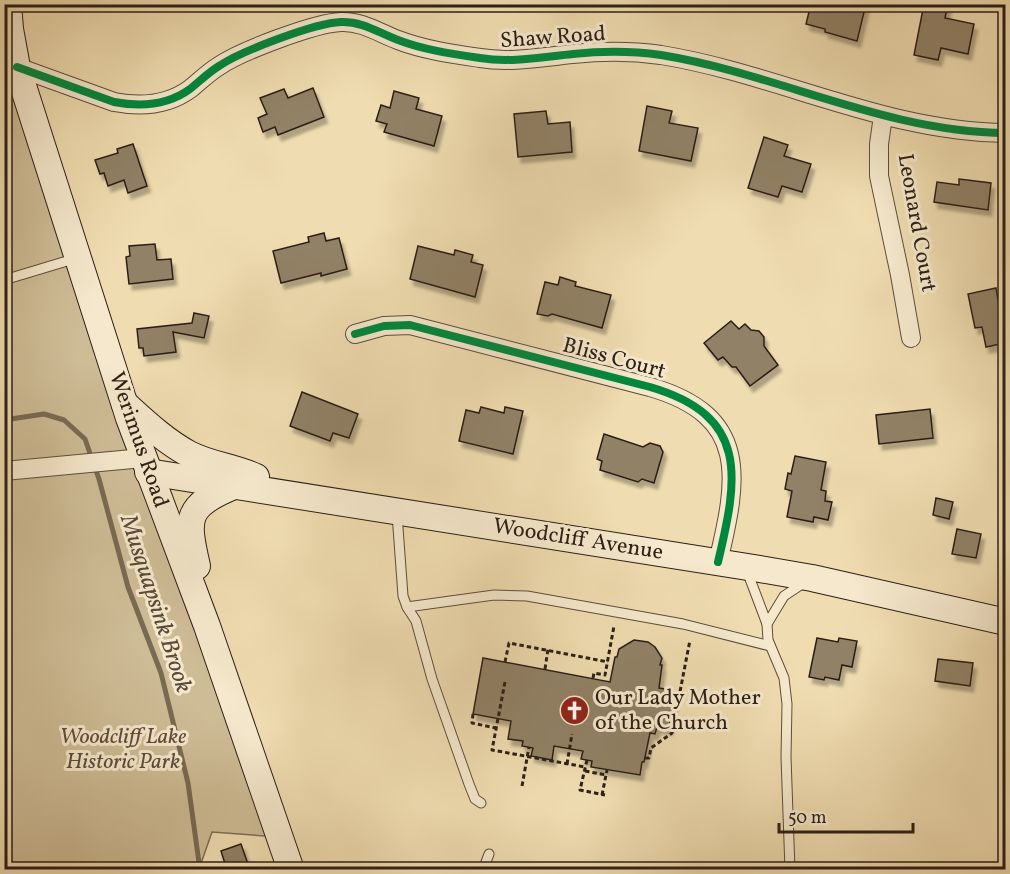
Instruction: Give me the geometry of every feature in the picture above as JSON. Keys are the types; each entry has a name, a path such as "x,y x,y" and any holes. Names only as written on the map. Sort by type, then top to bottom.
{"main road":[{"name":"Werimus Road","path":"8,4 17,67 124,403 207,626 291,870"},
{"path":"124,403 168,441 190,455 261,479 276,492"},
{"name":"Woodcliff Avenue","path":"146,465 234,486 812,578 1005,622"},
{"path":"207,626 203,591 190,534 191,518 200,503 234,486"}],"street":[{"name":"Shaw Road","path":"17,67 114,102 130,105 151,104 188,91 219,66 241,54 328,23 345,22 363,24 400,41 490,60 526,60 572,54 614,52 658,55 700,63 903,122 946,129 1005,133"},
{"name":"Leonard Court","path":"883,116 879,144 879,176 911,338"},
{"name":"Bliss Court","path":"356,334 384,326 410,325 673,393 696,405 711,418 722,435 732,467 731,505 718,562"},
{"path":"4,471 106,462 146,465"}],"lane":[{"path":"4,280 78,258"},
{"path":"397,511 401,587 407,607 417,621 432,680 472,793 481,802"},
{"path":"743,566 750,574 767,624 770,646 784,678 787,704 786,768 790,870"},
{"path":"767,624 784,597 795,587 812,578"},
{"path":"407,607 494,595 527,596 693,627 770,646"},
{"path":"483,870 489,854"}],"path":[{"path":"593,678 594,673 605,675 614,626"},
{"path":"645,758 649,758 651,748 672,733 693,627"},
{"path":"505,662 510,643 608,662"},
{"path":"545,669 548,649"},
{"path":"505,682 492,750 567,764 606,776"},
{"path":"473,714 472,723 496,728"},
{"path":"567,764 572,734"},
{"path":"522,786 529,747"},
{"path":"587,760 580,790 604,795 607,770"}],"green space":[{"name":"Woodcliff Lake Historic Park","path":"5,66 279,837 212,832 199,869 5,869"}],"building":[{"path":"811,4 866,4 857,41 806,24"},
{"path":"924,4 948,4 945,18 974,24 968,54 941,48 938,60 914,55"},
{"path":"313,88 324,117 278,135 275,127 263,132 258,118 267,114 260,98 284,89 288,98"},
{"path":"394,91 419,98 416,109 442,116 434,146 384,132 387,124 376,121 381,105 390,108"},
{"path":"647,106 672,111 669,123 698,128 691,161 639,151"},
{"path":"546,111 548,124 570,122 572,152 518,157 514,114"},
{"path":"764,137 788,145 784,156 811,164 802,192 782,186 778,197 748,188"},
{"path":"133,144 147,186 128,193 124,180 108,186 104,173 100,174 95,160 118,153 117,149"},
{"path":"959,179 991,183 988,210 934,202 937,182 959,185"},
{"path":"324,233 326,241 339,238 347,269 281,283 273,251 309,242 308,237"},
{"path":"155,244 157,260 171,259 173,279 129,284 126,257 130,256 129,246"},
{"path":"418,246 454,255 455,250 473,255 471,262 483,265 475,297 410,279"},
{"path":"560,277 576,282 575,286 611,295 602,328 552,314 548,316 537,314 545,282 558,285"},
{"path":"996,288 1005,343 986,347 982,327 975,328 968,294"},
{"path":"194,313 209,316 204,338 173,332 176,352 144,356 143,348 139,348 137,329 192,323"},
{"path":"731,321 739,329 745,324 751,330 759,331 764,337 764,346 778,365 750,386 736,367 732,367 723,357 718,360 704,343"},
{"path":"302,392 358,414 349,438 333,433 330,441 290,426"},
{"path":"481,407 504,413 505,407 523,411 513,454 459,441 466,410 479,413"},
{"path":"930,409 933,438 879,444 876,415"},
{"path":"604,434 643,447 650,443 660,446 663,452 654,483 642,479 638,482 600,470 602,461 597,459"},
{"path":"795,456 826,462 821,490 826,491 825,501 832,502 828,520 814,517 813,522 787,517 792,491 785,489"},
{"path":"936,498 953,502 949,519 933,515"},
{"path":"957,529 981,534 976,558 952,554"},
{"path":"817,638 838,642 839,638 857,641 852,667 842,665 839,680 809,677"},
{"path":"634,640 648,642 655,647 662,658 659,688 666,689 665,693 675,695 669,729 657,727 655,734 650,733 640,775 591,767 592,761 581,759 583,751 554,746 552,760 531,756 533,748 522,746 523,741 508,739 511,721 473,714 483,658 610,682 619,649"},
{"path":"938,659 973,663 970,686 935,681"},
{"path":"241,844 250,870 227,870 221,851"}],"waterway":[{"name":"Musquapsink Brook","path":"4,420 44,414 64,420 85,439 99,479 128,587 161,673 188,783 200,870"}],"cycle path":[{"path":"17,67 114,102 154,103 181,94 219,66 260,46 314,27 349,22 418,46 492,59 526,59 606,52 661,55 747,75 832,101 918,123 961,130 1006,133"},
{"path":"355,334 384,326 410,325 650,387 682,399 706,415 721,433 729,454 732,477 730,503 718,562"}],"place":[{"name":"Our Lady Mother of the Church","path":"574,711"}]}
